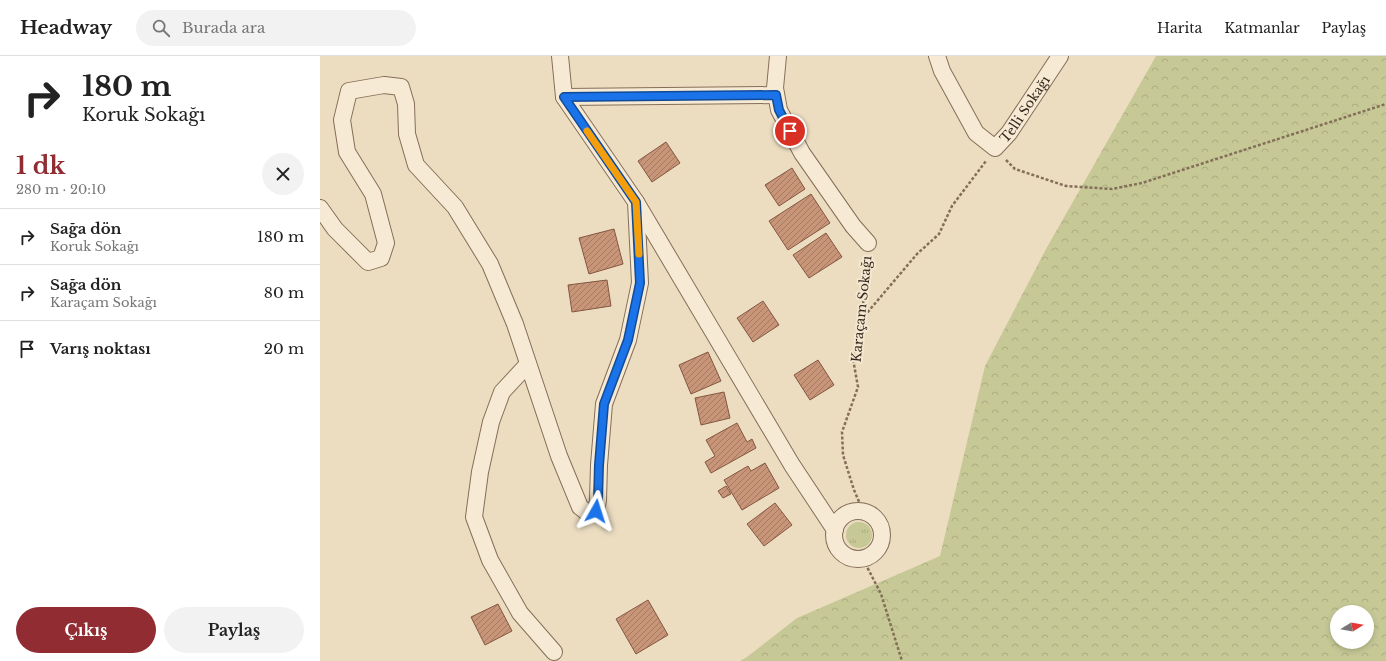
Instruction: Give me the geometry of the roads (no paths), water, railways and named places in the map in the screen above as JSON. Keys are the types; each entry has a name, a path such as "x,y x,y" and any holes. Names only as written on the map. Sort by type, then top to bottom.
{"street":[{"path":"560,56 564,97 636,202 792,465 835,530 835,540 838,548 845,555 863,559 872,555 882,540 882,530 878,521 872,515 863,511 854,511 845,515 838,521 835,530"},
{"name":"Karaçam Sokağı","path":"778,56 775,88 779,110 802,153 853,226 868,243"},
{"name":"Telli Sokağı","path":"938,56 942,71 976,133 995,148 1009,133 1060,56"},
{"path":"320,208 335,229 368,262 381,258 386,243 373,194 347,152 342,120 349,92 384,85 401,87 406,104 407,134 416,165 455,207 490,264 515,324 559,456 580,507 589,514 596,511 598,500 604,404 628,340 640,283 636,202"},
{"path":"564,97 776,95"},
{"path":"528,364 502,392 491,422 480,472 474,517 490,560 520,613 554,652"}]}
